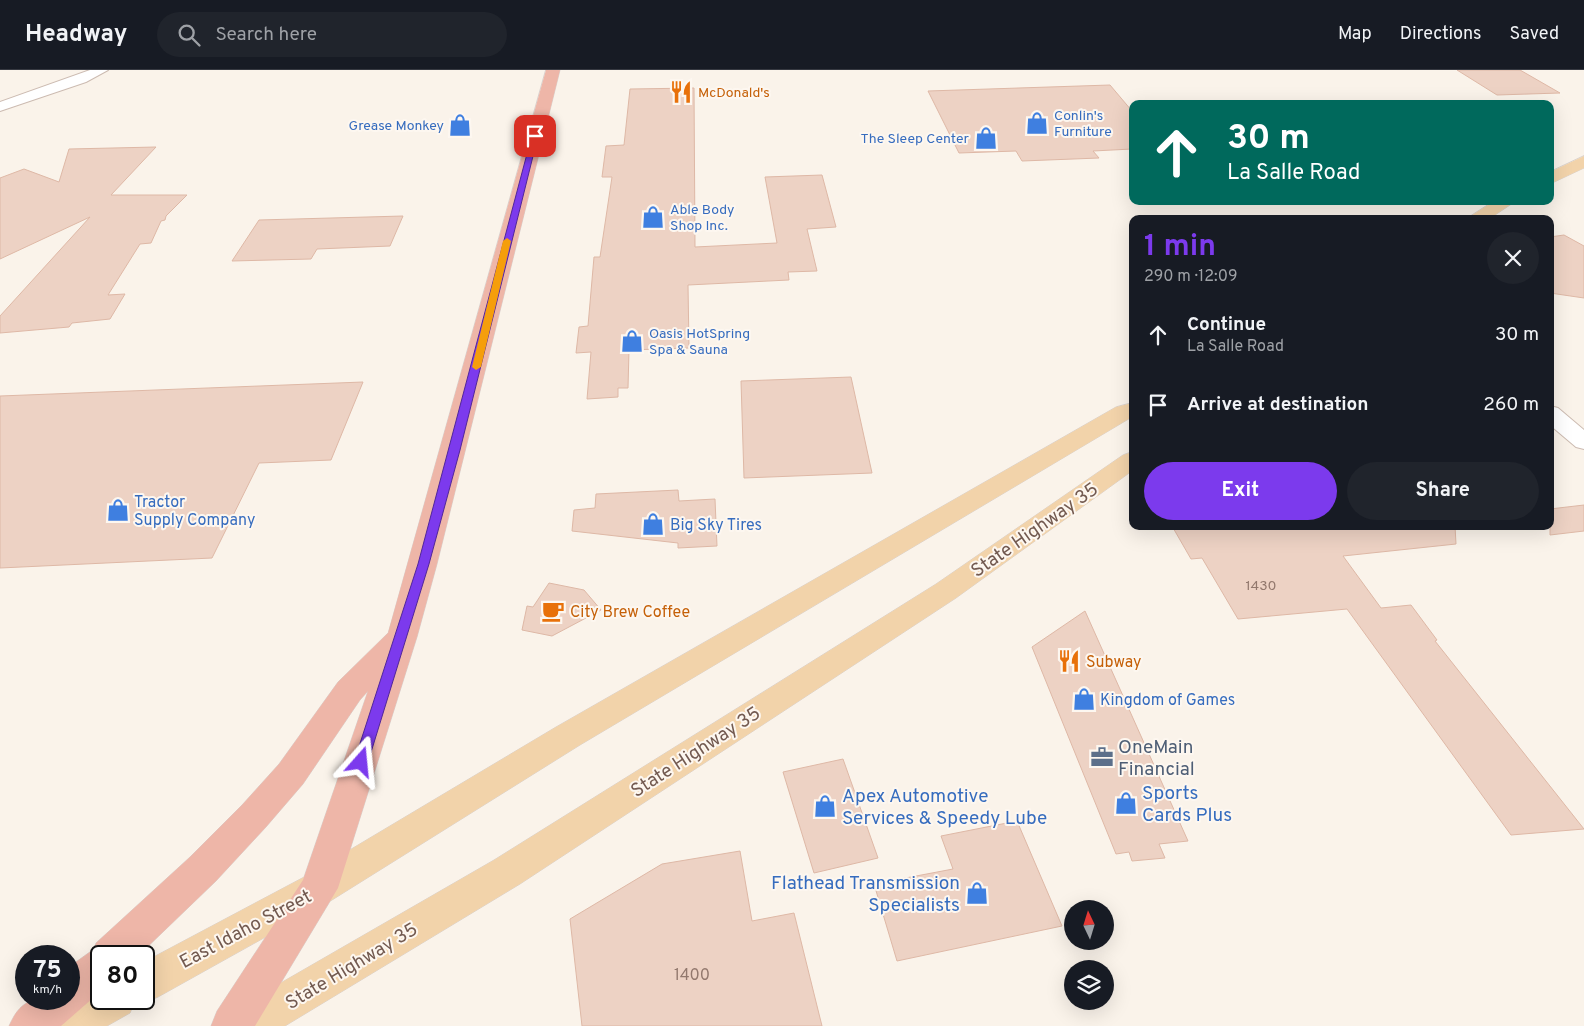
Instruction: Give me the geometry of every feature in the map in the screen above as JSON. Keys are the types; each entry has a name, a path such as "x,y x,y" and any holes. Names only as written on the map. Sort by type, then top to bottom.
{"highway":[{"path":"232,1026 319,888 402,637 455,450 492,298 553,70"},
{"path":"122,945 203,869 254,816 291,774 349,691 402,637"},
{"path":"80,983 90,974"},
{"path":"30,1026 49,1010"}],"main road":[{"path":"1554,177 1584,161"},
{"path":"1482,215 1500,205"},
{"path":"319,888 576,731 1129,411"},
{"name":"State Highway 35","path":"247,1026 515,867 946,591 1129,462"},
{"name":"East Idaho Street","path":"155,977 319,888"},
{"path":"67,1026 96,1010"}],"street":[{"path":"0,107 82,79 101,70"},
{"path":"1554,416 1584,442"}],"building":[{"path":"1457,70 1520,70 1560,93 1497,95"},
{"path":"1110,85 1129,107 1129,149 1093,151 1099,158 1022,161 1016,151 959,153 928,91"},
{"path":"694,88 695,247 777,243 765,177 822,175 836,227 807,229 817,271 788,272 789,280 688,285 689,348 629,350 628,388 618,388 618,397 587,399 591,352 576,353 579,327 588,326 594,257 600,257 612,177 602,177 606,146 624,145 630,89"},
{"path":"156,147 111,195 187,195 166,216 165,220 161,221 151,243 140,244 108,295 125,294 110,319 72,323 69,327 0,333 0,316 90,217 0,259 0,178 24,169 59,182 69,149"},
{"path":"403,216 390,246 317,249 311,259 232,261 259,220"},
{"path":"1564,235 1584,246 1584,298 1554,294 1554,236"},
{"path":"851,377 872,473 744,478 741,381"},
{"name":"Tractor Supply Company","path":"363,382 331,460 259,463 212,558 0,568 0,396"},
{"path":"678,490 679,501 715,499 717,546 678,548 678,543 572,531 574,510 595,508 596,494"},
{"path":"1584,505 1584,531 1550,535 1550,530 1554,530 1554,509"},
{"path":"1174,530 1455,530 1456,544 1343,556 1381,608 1411,605 1437,640 1435,641 1584,829 1511,835 1347,609 1238,619 1202,558 1191,559"},
{"path":"549,583 584,590 601,610 552,636 522,630 527,606 533,607"},
{"path":"1085,611 1188,841 1159,844 1165,858 1132,861 1129,852 1116,854 1032,647"},
{"path":"843,759 878,858 814,873 783,772"},
{"path":"1017,821 1062,926 897,961 874,884 953,869 941,836"},
{"path":"740,851 752,921 794,913 822,1026 582,1026 570,919 662,864"}],"slow traffic":[{"path":"476,367 507,241"}],"place":[{"name":"McDonald's","path":"681,92"},
{"name":"Conlin's Furniture","path":"1037,123"},
{"name":"Grease Monkey","path":"460,125"},
{"name":"The Sleep Center","path":"986,138"},
{"name":"Able Body Shop Inc.","path":"653,217"},
{"name":"Oasis HotSpring Spa & Sauna","path":"632,341"},
{"name":"Tractor Supply Company","path":"118,510"},
{"name":"Big Sky Tires","path":"653,524"},
{"name":"City Brew Coffee","path":"553,611"},
{"name":"Subway","path":"1069,661"},
{"name":"Kingdom of Games","path":"1084,699"},
{"name":"OneMain Financial","path":"1102,757"},
{"name":"Sports Cards Plus","path":"1126,803"},
{"name":"Apex Automotive Services & Speedy Lube","path":"825,806"},
{"name":"Flathead Transmission Specialists","path":"977,893"}],"route":[{"path":"361,762 424,564 535,136"}]}
